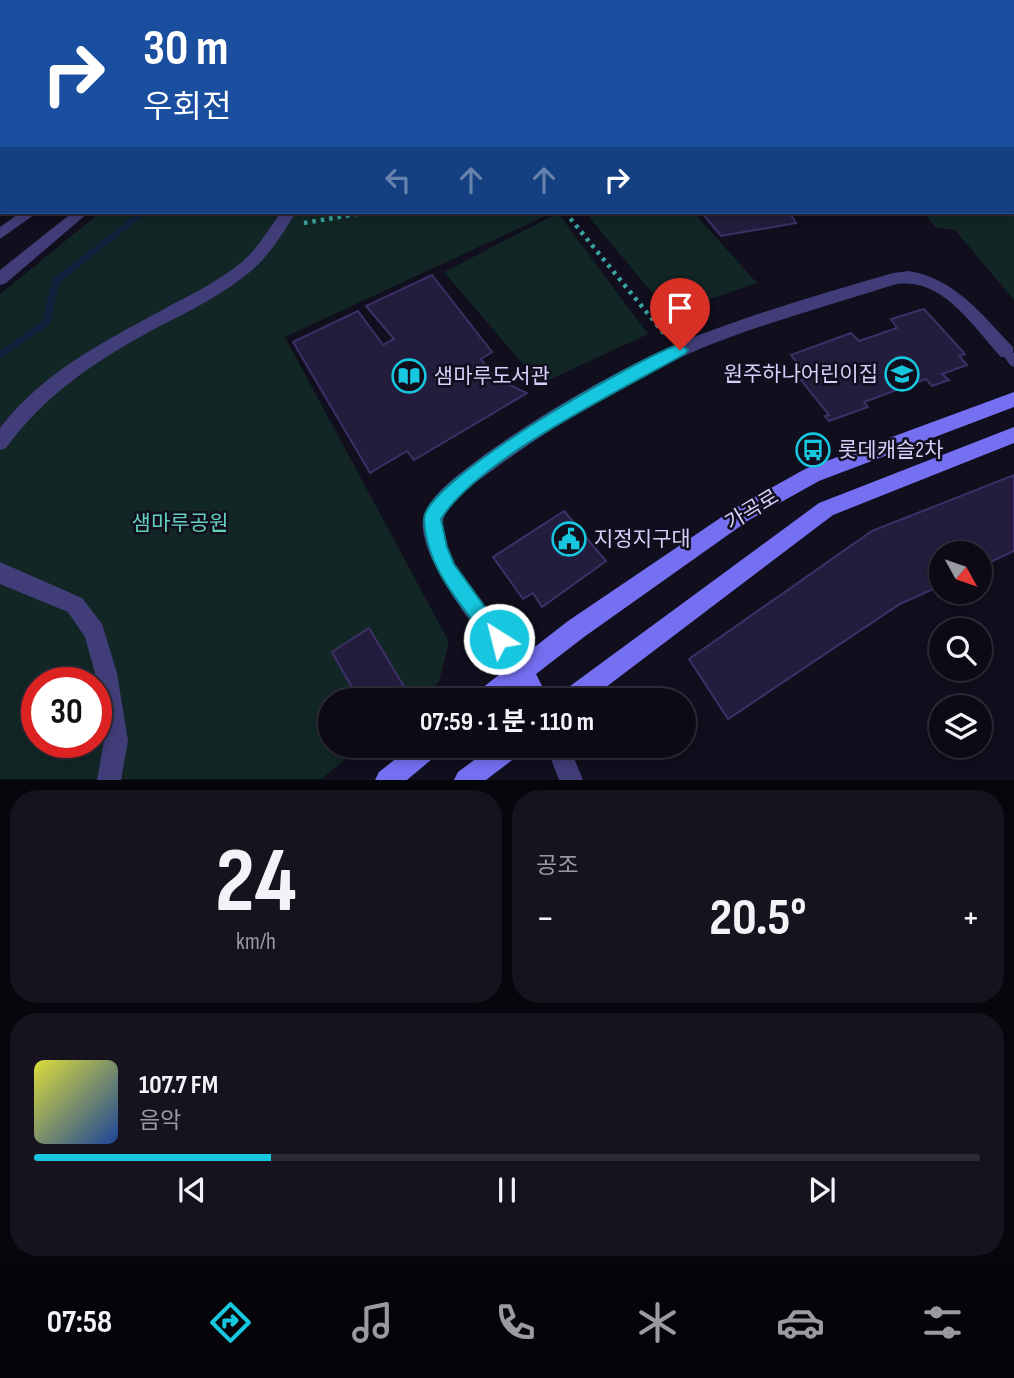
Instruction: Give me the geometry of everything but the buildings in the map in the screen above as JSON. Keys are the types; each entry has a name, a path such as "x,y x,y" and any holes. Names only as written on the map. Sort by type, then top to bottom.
{"street":[{"path":"0,234 28,214"},
{"path":"0,279 80,214"},
{"path":"0,442 19,413 60,377 103,349 210,292 247,266 284,219"},
{"path":"531,688 521,670 448,571 434,534 432,517 446,496 492,460 571,410 680,350 824,299 907,276 930,281 947,290 1010,357"},
{"name":"가곡로","path":"499,688 576,629 754,507 812,475 1014,399"},
{"name":"가곡로","path":"586,688 827,509 1014,435"},
{"path":"0,572 8,578 75,605 94,632 106,673 116,741 109,779"},
{"path":"387,779 414,758"},
{"path":"467,779 496,758"},
{"path":"563,758 571,779"}],"path":[{"path":"284,219 354,217 362,214"},
{"path":"567,214 667,337"}],"green space":[{"name":"샘마루공원","path":"99,214 550,214 285,337 449,642 439,682 432,688 318,688 318,758 347,758 321,779 0,779 0,294"},
{"path":"559,214 648,334 540,384 444,272"},
{"path":"587,214 695,214 757,283 669,313"},
{"path":"925,214 1014,214 1014,300 955,230 935,227"}],"waterway":[{"path":"0,355 46,323 56,281 141,214"}],"place":[{"name":"원주하나어린이집","path":"902,374"},
{"name":"샘마루도서관","path":"409,376"},
{"name":"롯데캐슬2차","path":"813,450"},
{"name":"지정지구대","path":"569,539"}],"route":[{"path":"499,639 448,571 434,534 432,517 446,496 492,460 571,410 680,350"}]}
